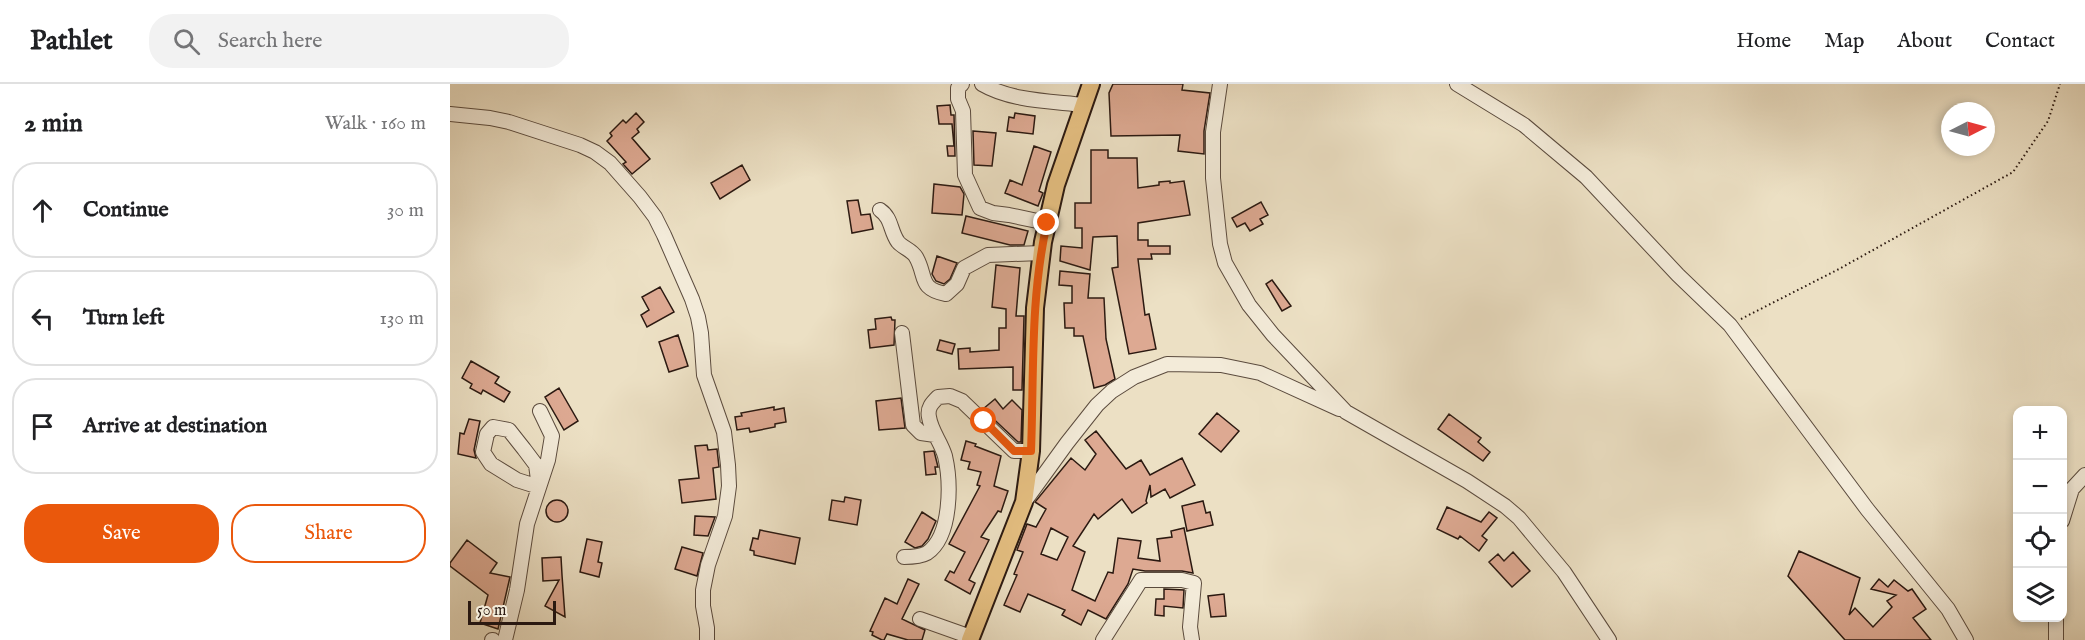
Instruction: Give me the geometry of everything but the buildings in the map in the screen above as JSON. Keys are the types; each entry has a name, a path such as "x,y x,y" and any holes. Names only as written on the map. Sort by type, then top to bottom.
{"main road":[{"path":"970,638 1024,502 1031,451 1035,308 1041,253 1056,185 1091,84"}],"street":[{"path":"962,84 958,88 958,99 963,111 965,175 980,208 993,213 1047,223"},
{"path":"982,84 1010,95 1084,105"},
{"path":"1220,84 1213,132 1213,178 1220,244 1225,263 1249,305 1273,335 1346,412"},
{"path":"1457,84 1524,125 1578,170 1678,275 1730,325 1867,509 1948,609 1966,640"},
{"path":"450,114 509,122 595,152 610,163 640,197 655,217 664,235 698,317 704,375 724,432 728,465 729,486 725,516 708,565 703,590 707,640"},
{"path":"880,210 887,215 897,240 916,257 929,288 936,292 946,294 957,284 964,268 988,255 1041,253"},
{"path":"902,333 913,425 921,434 935,435"},
{"path":"1024,502 1097,405 1112,391 1134,377 1167,364 1221,365 1260,373 1346,412 1467,481 1505,506 1519,518 1564,572 1609,640"},
{"path":"904,557 915,557 927,553 946,526 948,475 944,453 928,416 930,405 938,397 950,396 963,401 1014,451 1031,451"},
{"path":"505,640 517,590 527,524 548,460 552,436 540,411"},
{"path":"493,427 509,430 524,449 536,465 539,487 517,480 491,464 483,452 487,434 493,427"},
{"path":"2064,514 2072,489 2085,475"},
{"path":"1102,640 1141,580 1182,580 1194,583 1190,627 1192,640"},
{"path":"920,619 970,638"},
{"path":"2056,622 2056,640"}],"path":[{"path":"1730,325 1839,269 2013,172 2048,121 2060,84"}],"route":[{"path":"984,421 1014,451 1031,451 1035,308 1047,223"}]}
